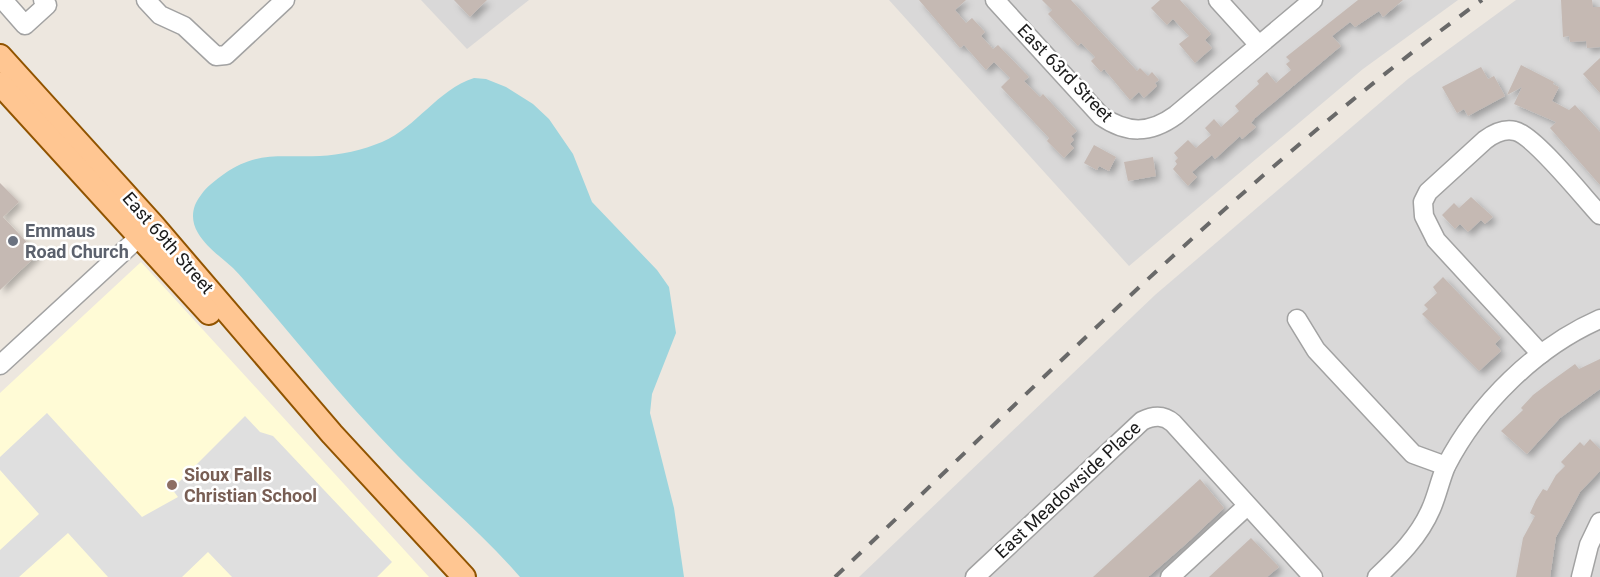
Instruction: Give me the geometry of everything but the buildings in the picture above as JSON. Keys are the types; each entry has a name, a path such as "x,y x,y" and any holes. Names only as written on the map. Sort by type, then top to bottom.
{"main road":[{"name":"East 69th Street","path":"0,56 273,382 332,434 464,577"},
{"name":"East 69th Street","path":"0,84 146,231"}],"street":[{"path":"7,1 25,25 47,5 43,0"},
{"path":"146,0 160,15 184,26 216,56 226,56 285,0"},
{"name":"East 63rd Street","path":"995,0 1101,116 1129,130 1143,130 1163,125 1258,44"},
{"path":"1218,0 1258,44 1313,0"},
{"path":"1541,354 1436,240 1424,216 1423,202 1435,184 1485,140 1493,134 1514,131 1532,141 1600,215"},
{"path":"0,365 146,231"},
{"path":"1297,319 1316,350 1413,454 1446,466"},
{"path":"1377,577 1408,548 1431,511 1446,466 1492,401 1541,354 1600,319"},
{"name":"East Meadowside Place","path":"975,577 1149,417 1167,418 1173,423 1313,577"},
{"path":"1170,577 1247,506"},
{"path":"1581,577 1588,545 1600,522"}],"shaded area":[{"path":"421,0 529,0 467,49"},
{"path":"889,0 1458,0 1363,69 1129,266"},
{"path":"1516,0 1600,0 1600,577 859,577 1155,295 1408,79"},
{"name":"Sioux Falls Christian School","path":"141,262 429,577 0,577 0,393"},
{"path":"47,413 142,517 178,497 172,489 245,416 260,432 273,436 392,562 377,577 232,577 208,552 182,577 108,577 68,533 19,577 0,577 0,550 39,514 0,470 0,457"}],"water":[{"path":"474,78 486,79 506,87 533,104 549,119 573,154 592,202 657,270 669,287 676,333 652,394 650,413 674,508 684,577 520,577 377,434 239,274 205,243 195,228 193,213 198,199 212,183 237,166 259,158 328,155 351,152 375,145 406,127 449,91"}],"railway":[{"path":"835,577 1070,352 1230,205 1396,65 1482,0"}],"place":[{"name":"Emmaus Road Church","path":"13,241"},
{"name":"Sioux Falls Christian School","path":"172,485"}]}
